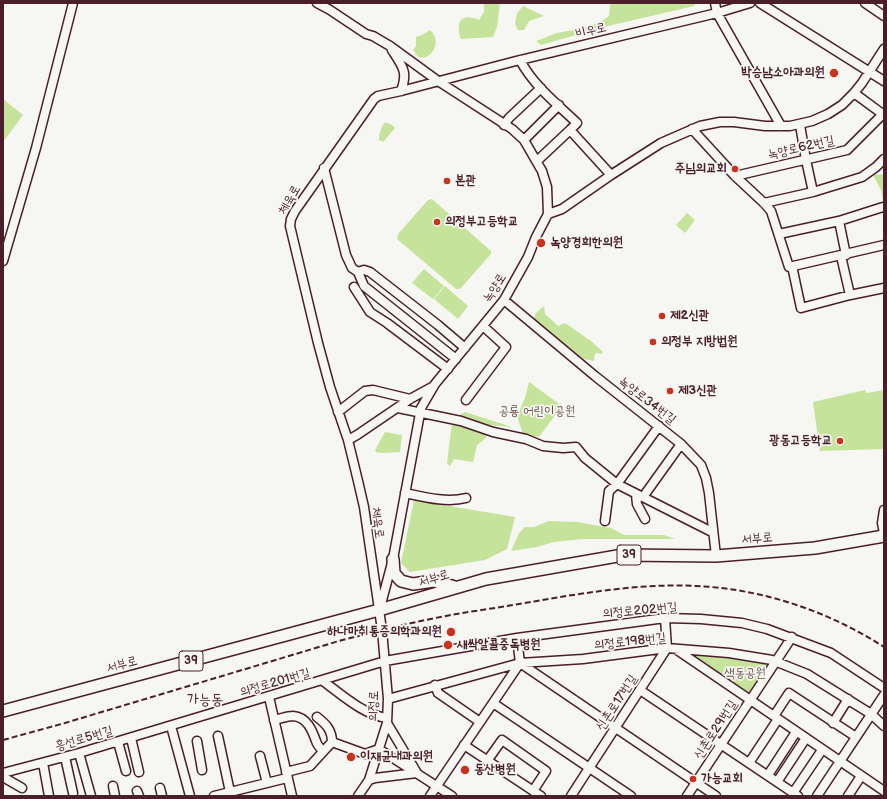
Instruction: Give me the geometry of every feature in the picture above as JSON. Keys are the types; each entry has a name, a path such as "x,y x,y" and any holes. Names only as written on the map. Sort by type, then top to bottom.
{"main road":[{"name":"서부로","path":"3,711 379,610 486,579 613,556 716,556 815,548 884,534"},
{"path":"393,559 394,573 397,578 406,583 423,583 434,581 456,588"}],"street":[{"path":"3,261 36,148 73,3"},
{"path":"317,3 366,34 373,36 390,46 524,140 542,171 547,187 548,214 562,209 611,175 661,144 692,129 710,123 720,122 734,122 765,126 800,124 828,114 842,105 854,93 884,49"},
{"path":"715,3 717,13 781,126"},
{"name":"비우로","path":"438,81 717,13 750,3"},
{"path":"760,3 884,81"},
{"path":"865,3 884,16"},
{"path":"390,46 403,67 405,79 401,91"},
{"path":"520,60 526,71 541,88 577,123 537,162"},
{"name":"체육로","path":"379,610 372,572 364,507 348,440 338,412 318,343 290,226 291,219 295,211 374,99 378,96 438,81"},
{"path":"504,125 509,118 541,88"},
{"name":"녹양로62번길","path":"734,176 847,150 883,115 854,93"},
{"path":"524,140 559,105"},
{"path":"800,124 813,192"},
{"path":"692,129 734,176 771,211 789,267 884,246"},
{"path":"570,130 611,175"},
{"path":"764,203 813,192 862,177 884,159"},
{"path":"324,168 346,255 352,268 358,272 364,286 456,359"},
{"path":"779,234 839,221 883,206"},
{"name":"녹양로","path":"379,610 393,559 420,412 433,387 504,300 528,257 548,214"},
{"path":"839,221 850,295"},
{"path":"792,266 801,308 884,288"},
{"path":"358,272 364,270 370,272 438,324 465,348"},
{"path":"354,288 370,312 448,369"},
{"name":"녹양로34번길","path":"504,300 595,376 681,444 701,465 709,493 712,532 716,556"},
{"path":"466,400 506,347 483,326"},
{"path":"348,440 357,436 410,399 433,387"},
{"path":"338,412 365,391 373,390 410,399"},
{"path":"398,408 461,421 504,435 526,439 543,446 563,448 576,447 586,458 617,484 712,532"},
{"path":"605,521 609,491 617,484 659,426"},
{"path":"645,519 637,504 640,496 681,444"},
{"path":"405,493 422,497 456,500 466,498"},
{"path":"884,510 882,519 884,534"},
{"name":"의정로","path":"358,796 369,780 387,720 388,699 379,610"},
{"path":"665,618 667,648"},
{"name":"의정로202번길","path":"385,661 517,638 665,618 701,619 742,623 792,637 831,653 884,688"},
{"name":"신촌로29번길","path":"687,796 792,637"},
{"path":"430,796 520,663 517,638"},
{"name":"의정로198번길","path":"388,699 520,663 583,659 667,648 729,653 776,661 807,674 871,714 884,726"},
{"name":"신촌로17번길","path":"570,796 667,648"},
{"path":"677,650 861,776 881,792"},
{"name":"의정로201번길","path":"171,726 385,661"},
{"path":"520,663 716,796"},
{"path":"322,681 368,713 387,720 417,773"},
{"path":"435,685 438,693 480,722"},
{"path":"640,690 796,794 822,750"},
{"path":"749,763 789,693 856,737"},
{"path":"817,796 884,695"},
{"path":"269,697 292,796"},
{"path":"834,723 848,699"},
{"path":"493,703 631,796"},
{"path":"274,720 294,716 302,719 309,725 316,741 324,751"},
{"path":"317,716 328,725 332,742"},
{"path":"171,726 190,796"},
{"name":"흥선로5번길","path":"3,773 80,753 171,726"},
{"path":"768,775 796,732"},
{"path":"218,736 230,792"},
{"path":"131,738 139,772"},
{"path":"777,782 806,738"},
{"path":"487,761 502,740 546,771 533,791"},
{"path":"197,741 202,770"},
{"path":"118,742 126,771"},
{"path":"332,742 365,754 379,749 452,796"},
{"path":"214,796 267,783 310,766 332,742"},
{"path":"464,745 541,796"},
{"path":"80,753 91,796"},
{"path":"260,756 267,783"},
{"path":"65,757 73,792"},
{"path":"43,763 49,796"},
{"path":"369,780 417,773"},
{"path":"848,796 861,776"},
{"path":"3,777 22,788"},
{"path":"113,786 115,796"}],"green space":[{"path":"486,3 500,3 497,27 493,37 461,39 459,24 461,20 468,17 479,20 484,12 484,5"},
{"path":"613,3 696,3 694,6 604,27 541,45 536,41 557,33 597,24 609,16 610,5"},
{"path":"523,6 544,16 529,21 524,30 518,30 515,24 517,13"},
{"path":"430,30 436,39 434,50 427,57 418,57 413,50 416,46 416,37"},
{"path":"3,99 23,115 3,142"},
{"path":"385,122 395,128 383,142 379,140 379,137 382,126"},
{"path":"884,174 884,205 881,190 873,175"},
{"path":"432,199 491,251 491,254 460,289 456,289 397,239 398,234 428,200"},
{"path":"687,213 695,220 685,233 676,225"},
{"path":"424,269 444,286 433,299 412,283"},
{"path":"445,286 468,306 458,319 434,299"},
{"path":"544,306 545,314 558,326 565,323 591,341 603,352 601,354 595,354 594,361 584,359 538,324 534,318 536,313"},
{"name":"공룡 어린이공원","path":"529,382 562,406 539,437 523,434 517,416 525,398"},
{"path":"865,390 866,393 884,390 884,449 820,451 813,402"},
{"path":"465,412 512,427 488,425 486,438 477,445 473,462 454,459 450,466 447,463 452,423 459,423 459,415"},
{"path":"385,432 402,435 400,452 376,452 375,450"},
{"path":"414,500 515,517 507,549 485,560 410,572 401,563"},
{"path":"549,521 577,522 611,528 624,535 664,535 675,539 583,539 554,542 537,547 511,551 519,533 525,527 534,527"},
{"name":"색동공원","path":"684,653 715,654 774,663 750,698"}],"railway":[{"path":"3,740 381,630 459,614 608,590 652,586 696,586 746,592 770,597 818,613 863,634 884,647"}],"place":[{"name":"박승남소아과의원","path":"834,73"},
{"name":"주님의교회","path":"735,169"},
{"name":"본관","path":"447,181"},
{"name":"의정부고등학교","path":"437,222"},
{"name":"녹양경희한의원","path":"541,243"},
{"name":"제2신관","path":"662,316"},
{"name":"의정부 지방법원","path":"653,342"},
{"name":"제3신관","path":"670,391"},
{"name":"광동고등학교","path":"840,441"},
{"name":"하나마취통증의학과의원","path":"451,632"},
{"name":"새싹알콜중독병원","path":"448,645"},
{"name":"이재균내과의원","path":"351,757"},
{"name":"동산병원","path":"465,770"},
{"name":"가능교회","path":"693,779"}],"district":[{"name":"가능동","path":"205,700"}]}
